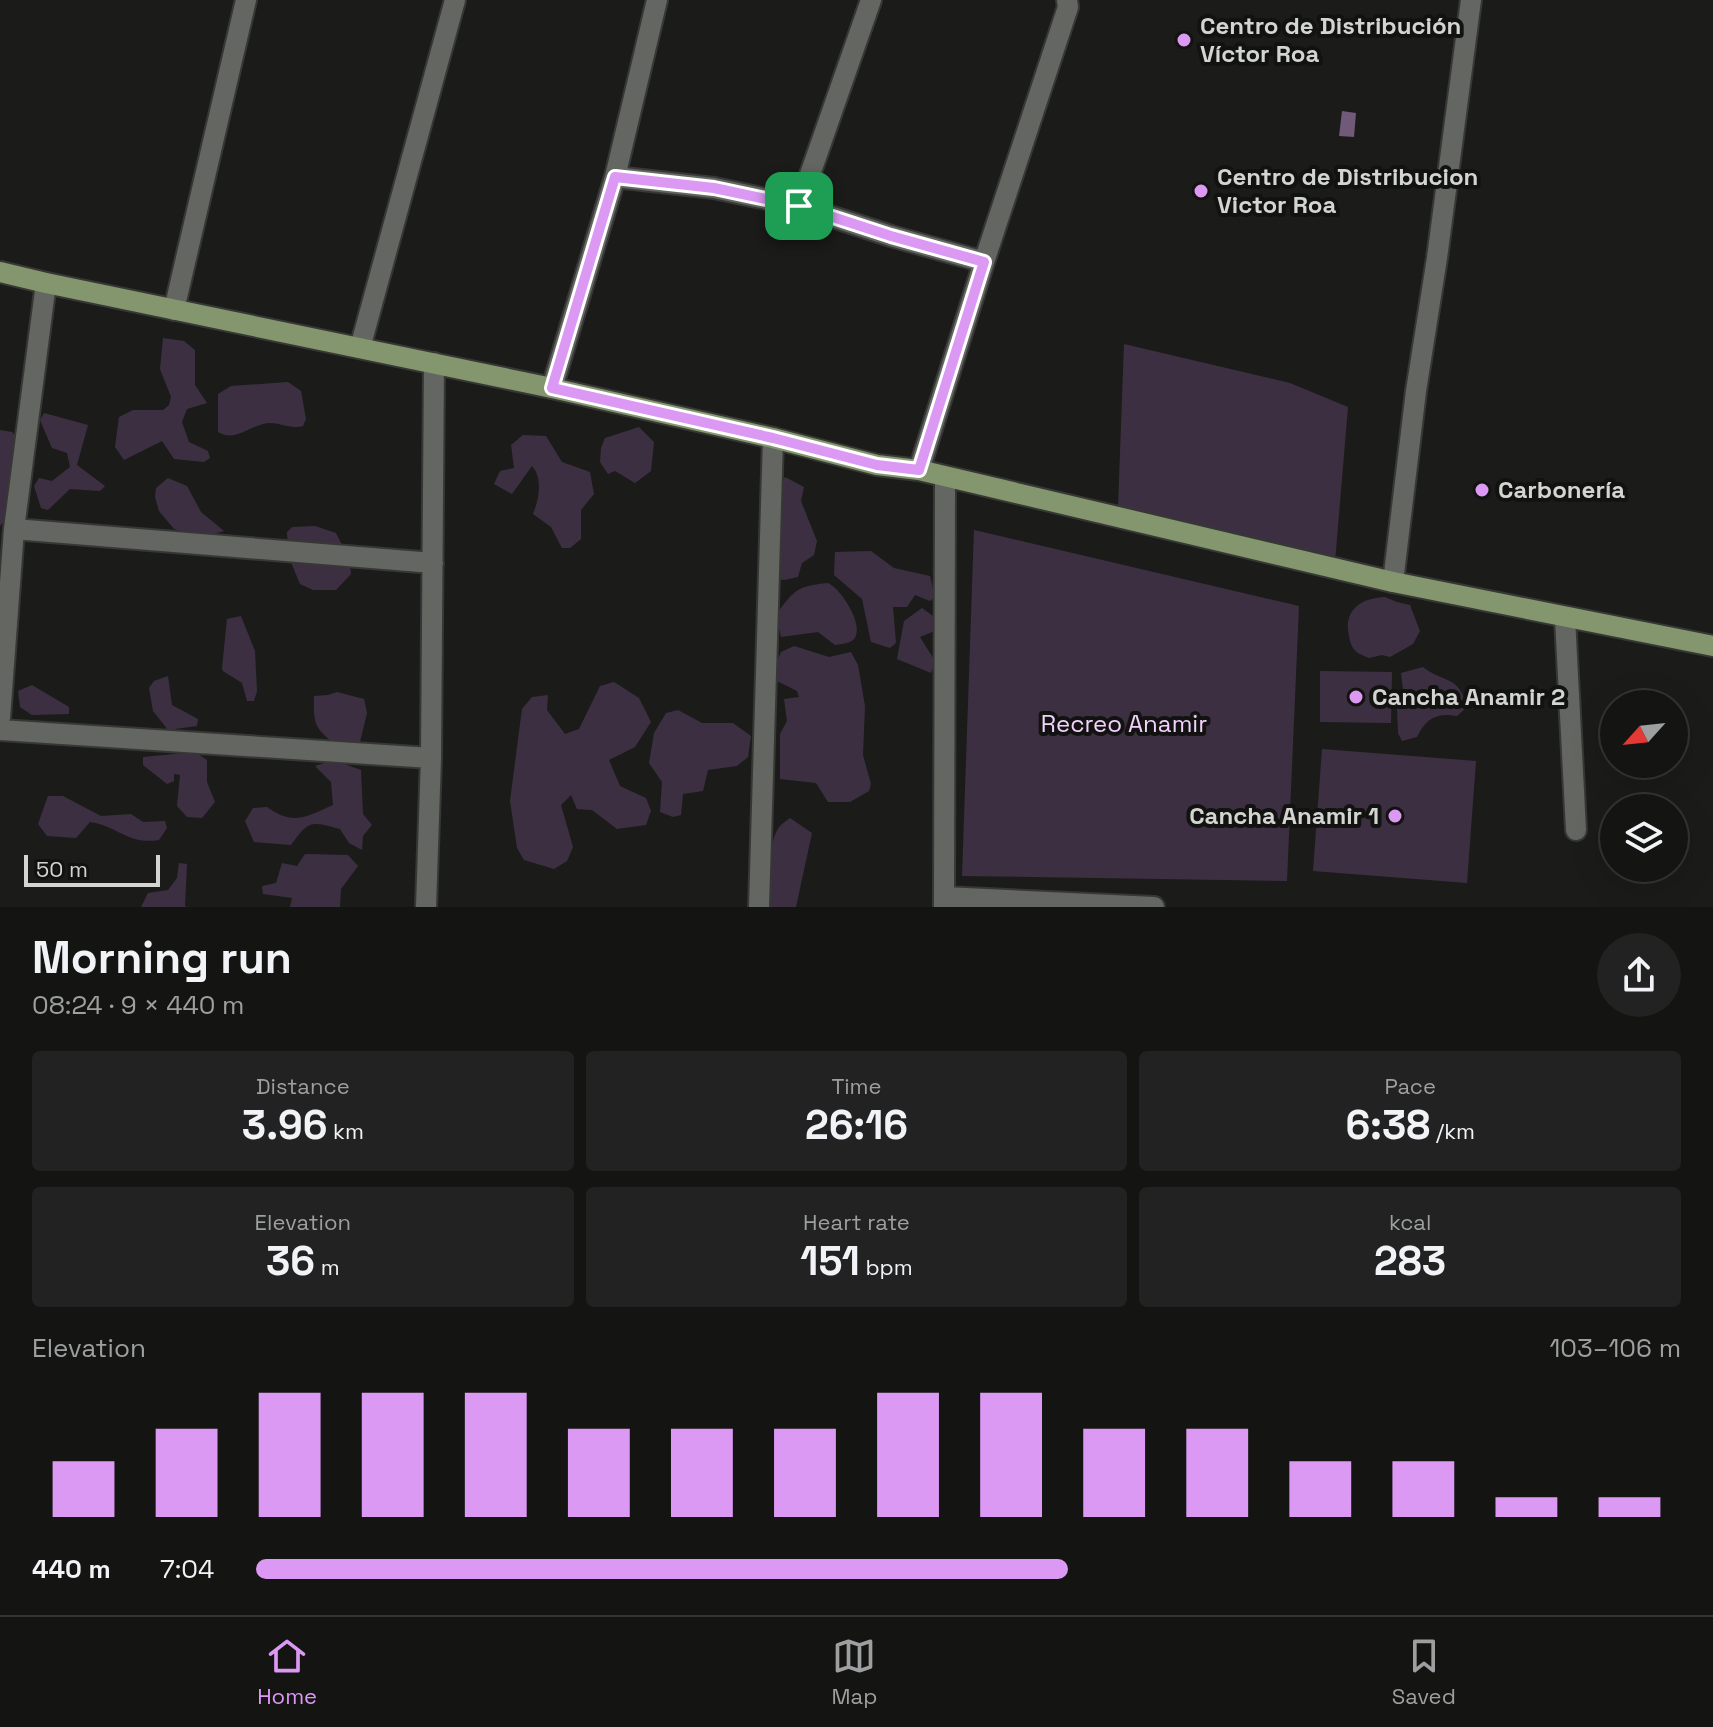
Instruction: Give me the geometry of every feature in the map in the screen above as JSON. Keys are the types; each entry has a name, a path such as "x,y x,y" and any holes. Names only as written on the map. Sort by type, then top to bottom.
{"main road":[{"path":"0,272 552,388 877,465 919,470 1393,582 1713,646"}],"street":[{"path":"174,310 246,0"},
{"path":"360,348 455,0"},
{"path":"552,388 615,177 657,0"},
{"path":"799,206 871,0"},
{"path":"919,470 1068,7 1067,0"},
{"path":"1393,582 1416,391 1471,0"},
{"path":"615,177 714,188 799,206 984,262"},
{"path":"0,718 14,529 46,283"},
{"path":"426,907 431,758 434,363"},
{"path":"759,907 773,438"},
{"path":"945,477 944,902 1154,907"},
{"path":"14,529 433,563"},
{"path":"1565,618 1576,830"},
{"path":"0,730 431,758"}],"green space":[{"path":"163,338 184,341 195,350 195,385 207,403 187,409 182,422 189,442 208,451 210,458 204,462 174,459 162,441 124,460 115,447 119,417 133,410 163,410 169,405 171,397 160,369"},
{"path":"1124,344 1290,383 1348,407 1335,562 1118,507"},
{"path":"288,382 301,391 306,419 303,426 268,423 230,436 218,432 218,394 231,386"},
{"path":"44,413 88,425 77,465 105,486 100,491 70,489 48,510 41,508 34,486 39,478 52,481 70,467 67,453 52,448 40,420"},
{"path":"639,427 654,442 651,471 635,483 615,471 608,474 600,462 605,438"},
{"path":"0,430 12,432 17,438 13,510 0,526"},
{"path":"523,435 546,436 562,462 590,472 594,494 581,510 581,539 570,548 562,548 551,527 533,514 539,489 538,477 532,466 512,494 494,484 500,471 514,468 511,445"},
{"path":"785,477 804,487 801,501 817,541 814,555 802,563 798,577 784,580 769,578 769,502"},
{"path":"168,478 187,486 201,512 224,531 203,537 174,529 159,511 155,497 156,488"},
{"path":"315,526 336,533 349,559 351,574 336,590 313,590 300,584 288,555 287,532 292,527"},
{"name":"Recreo Anamir","path":"974,530 1299,606 1287,881 962,876"},
{"path":"871,551 894,568 930,576 935,597 930,601 915,595 907,607 893,607 896,643 890,648 871,642 862,599 834,575 835,552"},
{"path":"828,583 850,608 856,625 854,639 835,645 818,632 781,637 776,615 787,600 803,588"},
{"path":"1385,597 1410,605 1420,631 1413,644 1390,657 1369,658 1354,650 1349,638 1349,619 1351,612 1361,603"},
{"path":"922,608 933,616 937,630 920,637 935,661 931,673 897,659 904,621"},
{"path":"241,616 255,651 257,691 254,701 247,701 242,683 222,668 227,619"},
{"path":"794,646 829,657 851,652 858,665 865,706 863,755 871,784 869,791 850,802 828,802 816,783 780,779 780,734 787,721 784,699 799,697 797,691 777,681 775,666 781,652"},
{"path":"1423,667 1455,684 1467,707 1457,716 1432,718 1417,737 1402,741 1398,733 1397,708 1403,689 1401,673"},
{"name":"Cancha Anamir 2","path":"1320,671 1392,672 1391,723 1320,722"},
{"path":"168,676 172,705 198,719 197,726 168,730 153,711 149,688 154,681"},
{"path":"614,682 639,698 651,722 635,747 609,760 620,786 646,798 651,811 646,825 617,829 592,810 577,809 571,795 561,805 573,847 567,861 554,869 524,860 517,848 510,801 522,709 532,697 548,695 547,710 565,734 579,729 600,686"},
{"path":"32,685 69,707 69,714 32,715 20,707 18,691"},
{"path":"337,692 364,699 367,713 360,742 338,746 317,726 314,696"},
{"path":"678,710 702,723 733,723 751,736 748,757 737,766 708,770 703,791 683,794 681,815 673,817 660,812 662,782 649,763 654,733 666,713"},
{"name":"Cancha Anamir 1","path":"1322,749 1476,761 1467,883 1313,871"},
{"path":"195,752 207,760 207,782 215,802 202,818 187,817 177,806 180,775 174,774 174,781 167,784 143,765 143,757"},
{"path":"333,760 361,770 363,814 372,825 363,836 362,850 349,843 340,829 316,824 302,831 291,845 254,842 245,821 253,808 267,807 284,816 300,818 333,805 331,782 315,766"},
{"path":"48,796 63,796 101,816 131,814 143,822 165,821 167,828 159,840 148,841 131,838 90,822 76,838 47,836 38,824"},
{"path":"790,818 812,833 796,907 770,907 773,842 780,826"},
{"path":"305,854 348,855 358,866 341,889 340,907 290,907 292,898 263,894 262,886 276,883 282,863 297,866"},
{"path":"179,863 187,864 187,907 141,907 148,893 168,890 177,878"}],"shaded area":[{"path":"1342,111 1356,113 1354,137 1339,136"}],"place":[{"name":"Centro de Distribución Víctor Roa","path":"1184,40"},
{"name":"Centro de Distribucion Victor Roa","path":"1201,191"},
{"name":"Carbonería","path":"1482,490"},
{"name":"Cancha Anamir 2","path":"1356,697"},
{"name":"Cancha Anamir 1","path":"1395,816"}],"route":[{"path":"615,177 714,188 799,206 984,262 919,470 877,465 552,388 615,177"}]}
